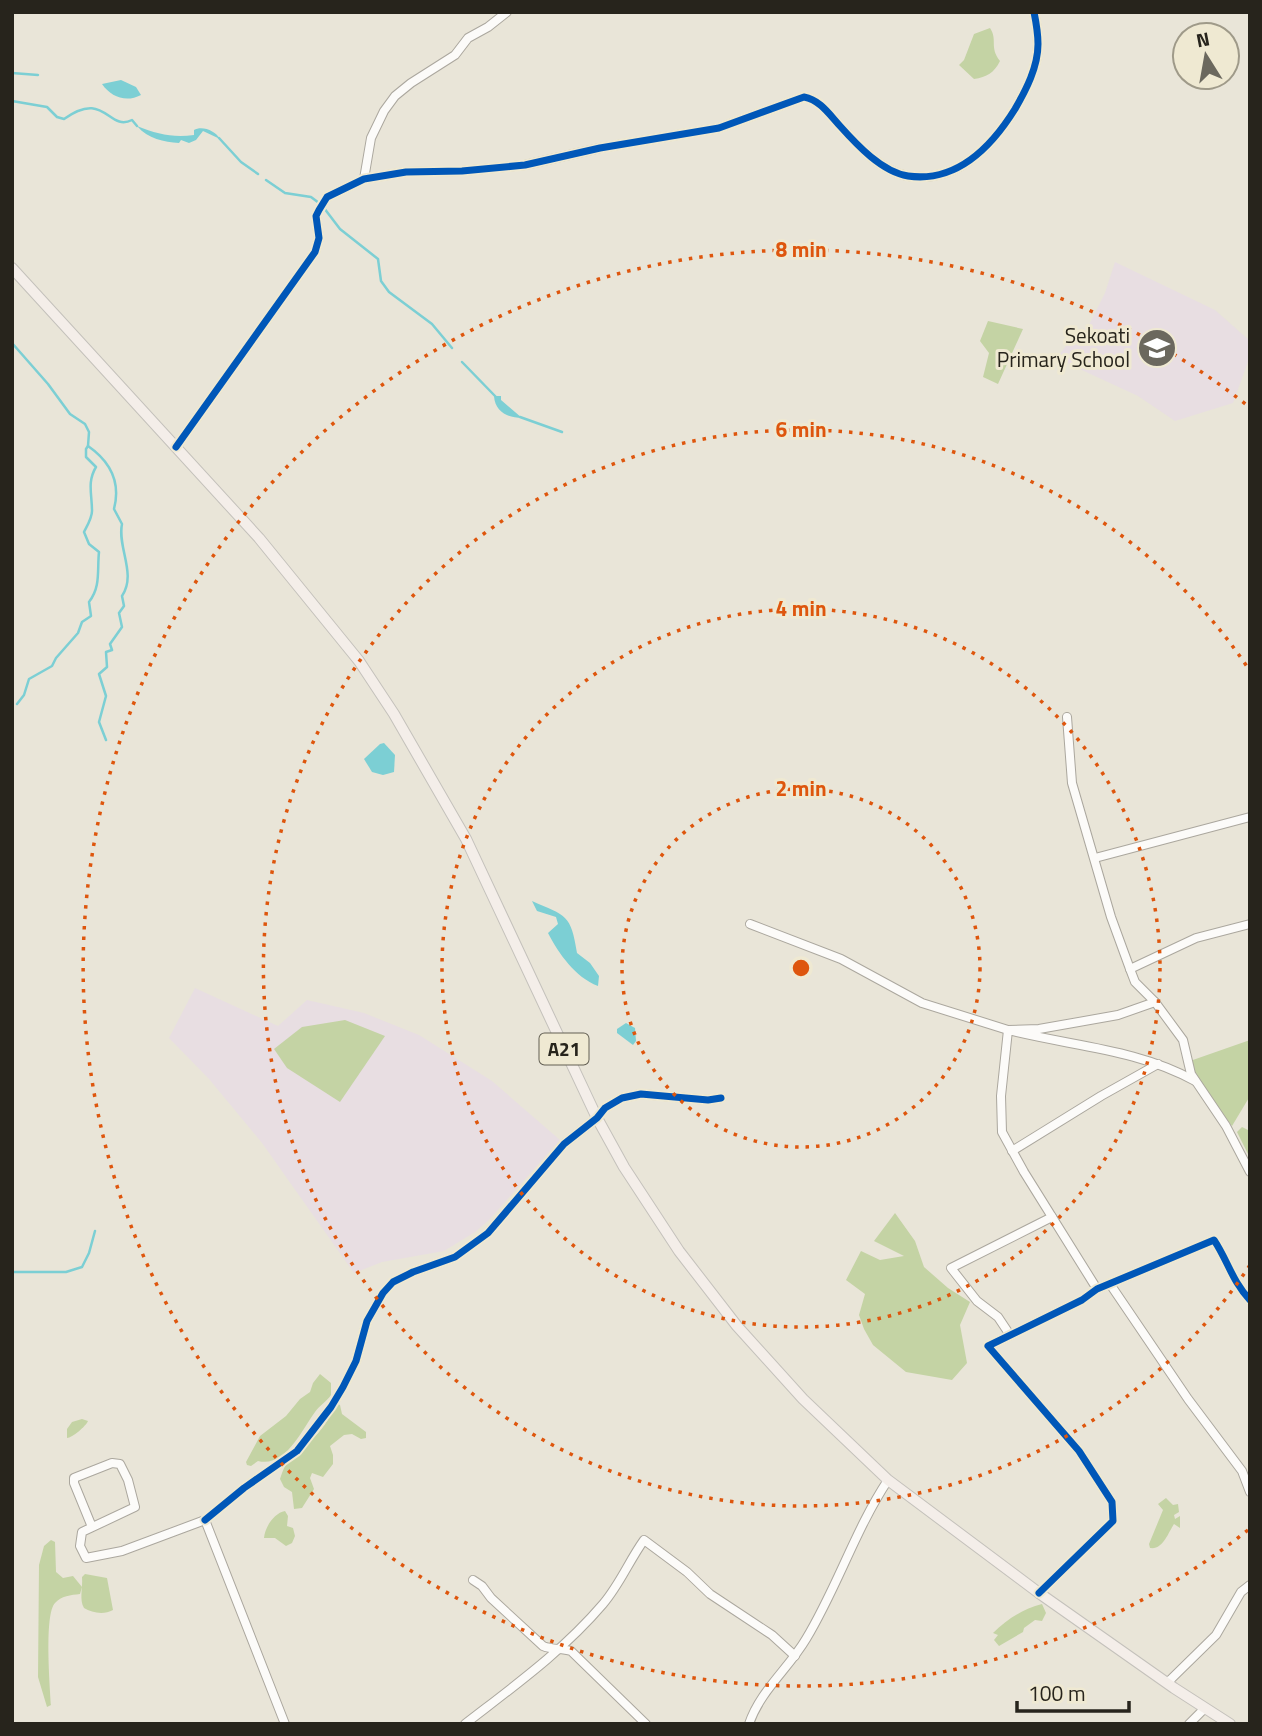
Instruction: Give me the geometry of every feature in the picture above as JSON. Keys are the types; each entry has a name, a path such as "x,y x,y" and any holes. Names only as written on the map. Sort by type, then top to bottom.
{"main road":[{"name":"A21","path":"12,268 156,428 260,538 359,661 442,795 478,862 540,1001 624,1167 679,1251 730,1317 803,1399 888,1480 1039,1593 1230,1724"}],"street":[{"path":"364,179 371,138 384,111 395,96 455,55 468,38 507,12"},
{"path":"176,447 315,252 319,238 316,216 327,197 364,179 406,172 462,171 525,165 612,146 719,128 804,97 813,99 822,106 864,150 890,170 909,177 943,174 982,152 1028,87 1038,45 1034,12"},
{"path":"1067,717 1072,783 1111,917 1135,982 1155,1002 1183,1040 1191,1074 1226,1126 1250,1172"},
{"path":"1096,858 1250,817"},
{"path":"750,924 841,959 922,1003 1044,1040 1133,1055 1173,1069 1195,1081"},
{"path":"1130,969 1196,939 1250,924"},
{"path":"1008,1030 1039,1029 1118,1015 1155,1002"},
{"path":"1008,1030 1001,1096 1002,1132 1097,1289"},
{"path":"1012,1151 1158,1064"},
{"path":"92,1527 74,1478 112,1463 120,1464 128,1480 135,1507 82,1532 80,1546 86,1558 122,1551 205,1520 244,1488 297,1451 331,1408 356,1361 367,1321 383,1293 393,1282 455,1257 488,1233 564,1144 597,1118 605,1108 622,1098 641,1094 708,1100 721,1098"},
{"path":"1010,1335 998,1317 977,1301 951,1268 1052,1217"},
{"path":"1039,1593 1113,1521 1112,1502 1079,1451 988,1346 1082,1300 1097,1289 1214,1240 1227,1260 1235,1284 1250,1300"},
{"path":"1110,1284 1188,1399 1242,1471 1250,1492"},
{"path":"749,1724 759,1701 795,1656 820,1614 869,1511 888,1480"},
{"path":"205,1520 285,1724"},
{"path":"465,1724 561,1648 604,1603 644,1540 687,1572 710,1594 772,1635 795,1656"},
{"path":"473,1580 543,1646 552,1650 561,1648 571,1651 646,1724"},
{"path":"1167,1683 1216,1635 1241,1592 1250,1585"},
{"path":"1189,1724 1206,1708"}],"shaded area":[{"name":"Sekoati Primary School","path":"1115,262 1215,310 1250,341 1250,356 1233,403 1175,421 1138,396 1071,365 1059,355 1074,336 1089,325 1105,293"},
{"path":"195,988 278,1026 307,1000 364,1013 419,1035 492,1081 560,1140 475,1232 444,1251 382,1262 354,1273 262,1143 209,1079 169,1038"}],"green space":[{"path":"990,28 995,52 1000,61 990,74 974,79 959,65 964,60 974,34"},
{"path":"988,321 1023,329 998,384 983,377 989,353 980,341"},
{"path":"345,1020 385,1036 340,1102 287,1068 274,1049 302,1027"},
{"path":"1250,1040 1250,1096 1232,1126 1196,1078 1190,1061"},
{"path":"1242,1127 1250,1131 1250,1158 1237,1132"},
{"path":"895,1213 915,1241 924,1267 948,1288 970,1302 960,1325 967,1363 952,1380 906,1372 873,1345 859,1315 865,1294 846,1280 861,1251 880,1260 904,1256 874,1241"},
{"path":"320,1374 331,1383 331,1395 315,1412 292,1446 277,1459 247,1465 246,1462 260,1436 286,1416 300,1399 310,1392"},
{"path":"334,1402 340,1405 342,1414 366,1432 366,1438 344,1435 330,1446 333,1464 323,1477 312,1473 310,1478 314,1489 302,1508 294,1509 292,1492 284,1487 280,1479 287,1464 322,1429"},
{"path":"82,1419 88,1421 85,1426 67,1438 67,1429 72,1422"},
{"path":"1166,1498 1173,1505 1178,1504 1179,1512 1174,1515 1175,1519 1180,1516 1180,1528 1174,1524 1162,1544 1150,1548 1149,1544 1163,1510 1158,1504"},
{"path":"285,1511 288,1516 287,1526 293,1528 295,1536 292,1543 286,1546 275,1538 264,1538 271,1521"},
{"path":"51,1540 55,1542 56,1572 63,1578 73,1576 82,1587 80,1594 60,1599 52,1610 48,1651 51,1705 47,1707 38,1677 39,1565 44,1546"},
{"path":"85,1574 107,1578 113,1610 98,1613 84,1608 82,1577"},
{"path":"1042,1604 1046,1613 1042,1621 1035,1620 1024,1628 1023,1632 999,1646 994,1640 998,1635 993,1633 1016,1615"}],"water":[{"path":"121,80 136,87 141,95 119,97 102,84"},
{"path":"137,126 172,136 194,135 194,130 205,129 220,139 203,131 196,140 189,143 181,140 179,143 168,142 151,137"},
{"path":"494,396 501,396 501,400 522,418 503,413"},
{"path":"384,743 395,755 394,772 383,775 372,772 364,759"},
{"path":"532,901 560,914 569,923 577,953 590,963 599,976 598,986 582,977 563,957 548,933 558,924 556,917 537,911"},
{"path":"626,1023 635,1028 636,1041 633,1045 617,1033 617,1029"}],"waterway":[{"path":"12,73 38,75"},
{"path":"12,101 47,107 57,117 64,119 78,111 97,109 117,121 132,120 137,126"},
{"path":"219,138 241,162 258,174"},
{"path":"266,180 285,193 311,197 319,203"},
{"path":"324,208 340,229 378,259 381,281 389,292 432,324 452,348"},
{"path":"12,343 70,414 85,424 89,432 88,446 103,459 115,481 114,509 122,524 128,579 122,596 124,606 119,613 122,627 110,644 112,650 106,652 107,667 99,674 106,696 99,722 106,740"},
{"path":"462,362 496,397"},
{"path":"520,417 562,432"},
{"path":"17,704 24,695 29,679 52,666 78,633 82,622 91,616 89,602 97,584 99,552 89,544 84,532 92,514 91,483 96,467 86,457 88,446"},
{"path":"12,1272 66,1272 82,1267 95,1231"}],"cycle path":[{"path":"176,447 315,252 319,238 316,216 327,197 364,179 406,172 462,171 525,165 600,148 719,128 804,97 820,104 862,149 889,169 908,176 942,174 957,168 984,148 1015,109 1036,61 1038,40 1034,12"},
{"path":"205,1520 244,1488 297,1451 343,1387 356,1361 367,1321 383,1293 393,1282 455,1257 488,1233 564,1144 597,1118 605,1108 622,1098 641,1094 708,1100 721,1098"},
{"path":"1039,1593 1113,1521 1112,1502 1079,1451 988,1346 1082,1300 1097,1289 1214,1240 1239,1286 1250,1300"}],"place":[{"name":"Sekoati Primary School","path":"1157,348"}]}
